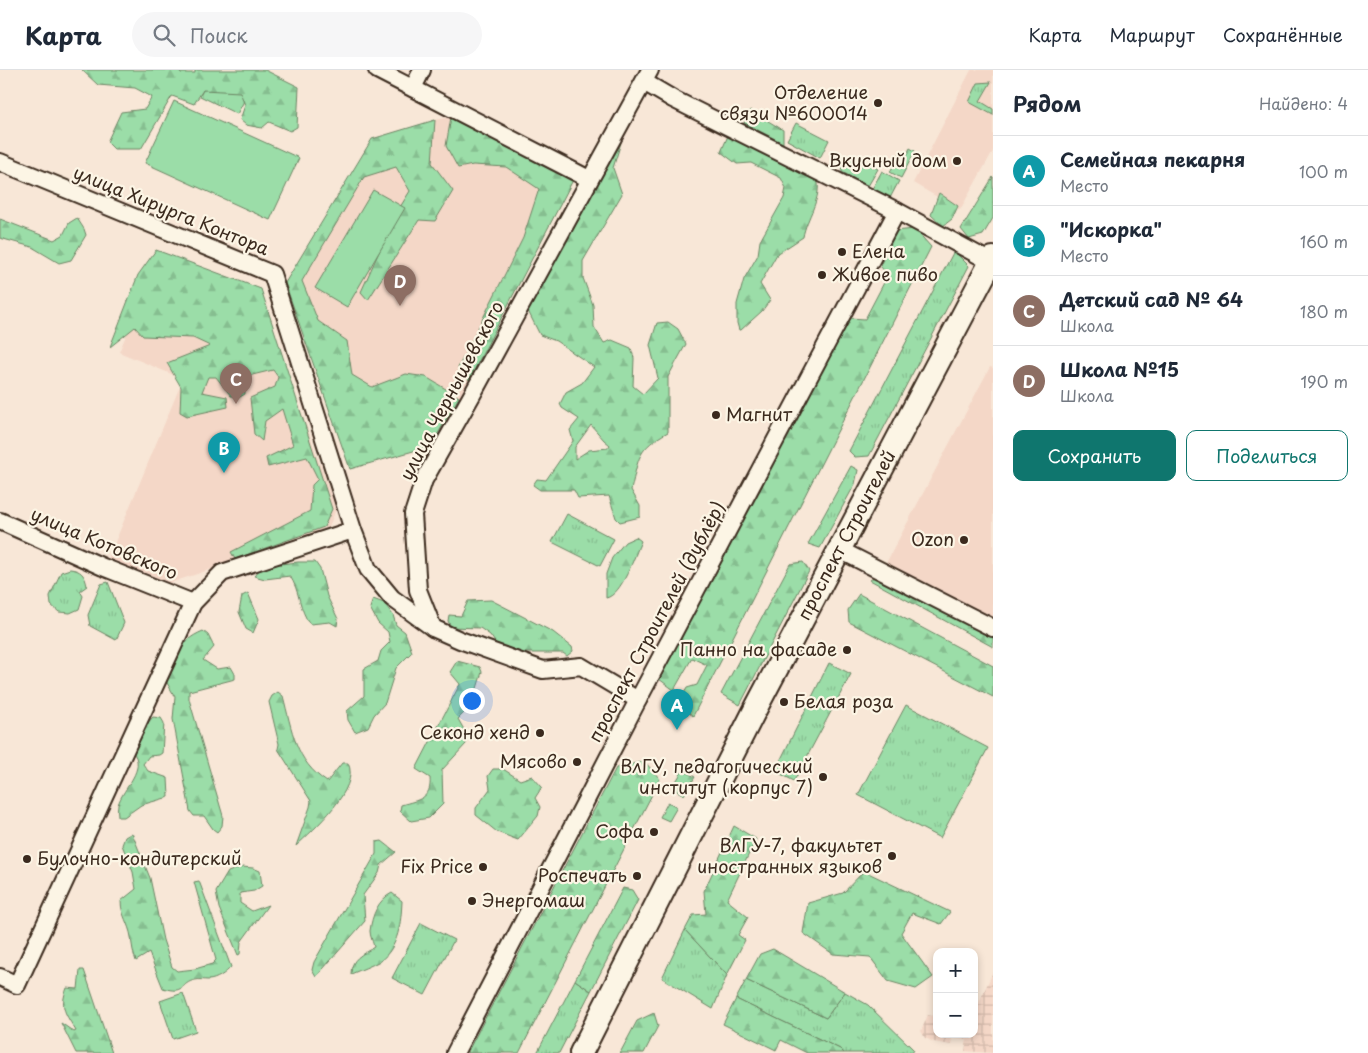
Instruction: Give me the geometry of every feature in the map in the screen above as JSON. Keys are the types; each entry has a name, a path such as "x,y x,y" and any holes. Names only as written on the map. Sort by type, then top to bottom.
{"main road":[{"name":"проспект Строителей","path":"581,1053 664,888 992,260"}],"street":[{"path":"377,70 589,179"},
{"path":"413,88 422,70"},
{"path":"647,76 673,99 992,260"},
{"name":"улица Чернышевского","path":"432,628 418,590 413,514 424,480 647,76"},
{"name":"улица Хирурга Контора","path":"0,162 272,274 353,530"},
{"name":"проспект Строителей (дублёр)","path":"455,1053 638,700 898,211"},
{"name":"улица Котовского","path":"0,521 103,567 193,603"},
{"path":"0,977 17,985 193,603 222,573 353,530 368,569 392,598 432,628 542,670 581,666 638,700"},
{"path":"840,550 993,628"}],"shaded area":[{"path":"971,70 993,70 993,151 960,210 913,183"},
{"path":"451,117 573,180 464,390 431,446 350,469 285,283 372,139"},
{"path":"160,256 260,295 336,509 328,530 170,583 108,559 183,379 119,352"},
{"path":"990,367 993,368 993,621 885,565"},
{"path":"993,972 993,1053 965,1051 967,1039 960,1038 978,1038 978,1004"},
{"path":"928,1015 933,1016 933,1038 952,1038 951,1045 934,1042 925,1038 921,1031"}],"green space":[{"path":"82,70 179,70 181,73 195,73 195,70 265,70 299,87 297,127 290,131 269,122 262,128 246,125 240,120 245,105 240,92 203,90 194,104 172,96 141,149 114,149 107,142 121,112 145,109 152,97 135,88 98,85"},
{"path":"212,73 249,92 237,114 200,96"},
{"path":"991,82 980,101 993,109 993,115 969,102 978,83"},
{"path":"174,101 299,158 270,220 145,163"},
{"path":"750,110 783,130 783,143 744,123"},
{"path":"630,114 613,168 622,194 583,261 583,278 593,305 594,327 604,343 612,340 631,348 634,358 633,386 643,394 658,378 650,345 657,323 668,322 678,329 686,344 668,377 668,432 645,449 636,469 631,490 640,506 640,517 620,522 616,518 609,496 578,498 574,490 540,490 533,485 537,479 546,480 573,441 570,430 579,419 562,408 560,404 566,392 582,383 594,367 556,341 540,335 525,305","holes":["591,425 610,445 608,448 589,450 575,459 575,447"]},
{"path":"451,117 573,180 469,380 458,368 523,238 539,189 506,167 473,165 458,168 446,146"},
{"path":"435,120 432,163 453,191 435,221 419,220 368,300 361,292 397,212 410,191 396,167 364,177 302,281 318,321 347,341 352,375 372,387 406,374 426,377 459,397 431,446 350,469 285,283 372,139"},
{"path":"796,123 829,140 820,158 787,140"},
{"path":"730,131 817,178 818,185 816,200 803,237 777,254 760,284 770,300 762,311 741,330 739,330 737,323 737,304 744,279 758,255 760,241 784,198 786,188 781,178 751,163 737,164 721,152"},
{"path":"910,148 915,151 901,178 890,172 900,153 906,156"},
{"path":"846,156 853,156 878,169 868,186 842,172 841,165"},
{"path":"882,171 899,181 890,198 872,189"},
{"path":"993,177 993,218 983,235 969,239 961,229"},
{"path":"373,190 405,208 347,307 315,288"},
{"path":"939,193 958,206 952,219 943,226 931,215"},
{"path":"77,218 86,235 71,260 59,263 32,247 0,238 0,219 54,240 63,235 69,223"},
{"path":"915,229 931,247 693,716 678,704 687,688 697,685 707,665 692,658 674,690 659,679 850,318 865,319 888,275 880,266 895,231"},
{"path":"156,250 261,289 332,509 324,527 235,559 231,552 310,511 312,485 318,479 307,457 268,467 266,458 293,445 282,409 265,421 262,441 254,434 250,398 275,387 278,377 273,370 244,377 245,394 240,397 231,396 216,377 208,377 202,392 227,397 228,407 187,416 180,412 181,387 167,363 210,346 193,338 143,336 135,327 110,347 138,275"},
{"path":"954,251 969,266 869,456 855,457 849,451"},
{"path":"851,466 858,470 855,484 820,548 808,544"},
{"path":"567,514 614,539 600,566 552,542"},
{"path":"636,537 641,541 627,574 617,590 606,598 606,574 612,558 625,542"},
{"path":"315,562 320,569 327,596 338,619 337,626 330,622 310,624 306,619 290,576 265,579 254,576 263,566"},
{"path":"803,562 809,571 740,705 721,694 790,564"},
{"path":"70,569 82,574 87,586 80,591 83,596 79,609 70,613 59,612 51,605 50,596 61,572"},
{"path":"879,573 993,634 993,647 870,580"},
{"path":"108,582 124,623 116,640 90,626 88,615 101,584"},
{"path":"248,593 259,619 253,633 246,629 239,612 242,596"},
{"path":"859,594 993,666 993,697 849,622 848,610"},
{"path":"373,599 384,603 393,615 396,625 405,632 412,652 396,668 385,703 374,715 368,727 355,732 348,720 347,711 364,696 364,669 378,661 381,651 390,642 388,632 378,623 370,608"},
{"path":"491,600 553,632 572,647 573,651 567,656 563,653 519,653 497,645 490,635 480,628 451,627 448,621 449,615 461,616 468,601"},
{"path":"203,631 208,635 214,647 203,660 217,669 231,667 235,674 235,679 189,691 189,699 223,816 222,826 217,832 204,816 194,816 190,811 173,719 175,697 166,681 178,651 194,635"},
{"path":"457,661 480,667 482,672 472,705 458,719 467,735 466,744 442,770 443,804 429,818 411,821 400,811 401,805 423,798 429,790 430,778 416,769 460,684 450,672"},
{"path":"829,663 851,674 794,781 775,771"},
{"path":"278,692 283,696 292,733 301,755 316,774 327,782 342,763 348,763 350,773 348,784 342,796 313,830 296,846 311,801 278,749 279,744 269,702 272,696"},
{"path":"906,705 988,748 940,838 858,795"},
{"path":"153,717 161,718 164,723 162,753 149,756 143,764 148,771 168,778 169,797 141,805 124,817 118,817 118,805 136,771 136,758 132,751 142,729"},
{"path":"644,761 660,779 519,1053 467,1053 616,768"},
{"path":"493,769 503,769 520,780 532,776 542,787 535,798 540,807 538,816 518,840 497,832 476,815 476,808 490,789 488,776"},
{"path":"683,770 695,777 684,795 672,788"},
{"path":"668,802 677,807 669,821 660,817"},
{"path":"734,826 756,839 727,900 748,917 738,935 745,940 727,975 685,930 693,915 706,914 704,891"},
{"path":"132,833 150,878 163,940 172,967 177,971 195,969 212,964 216,960 194,882 199,881 231,967 221,976 211,980 190,981 179,989 170,990 163,988 149,953 136,961 121,901 136,889 133,872 122,845 125,837"},
{"path":"382,841 396,852 381,865 379,873 363,895 365,921 316,977 312,970 314,962 376,854 376,842"},
{"path":"242,867 260,871 262,886 254,891 240,893 240,903 252,911 268,905 241,942 240,954 238,955 219,908 216,892 228,872"},
{"path":"864,871 950,912 941,924 912,913 901,933 933,977 916,989 888,981 870,957 833,954 803,933 808,903 843,893"},
{"path":"623,888 632,890 638,900 591,991 575,980"},
{"path":"392,893 402,901 400,926 391,949 380,961 351,974 355,961 374,947 370,935 372,919 379,904"},
{"path":"421,923 454,940 425,995 392,978"},
{"path":"685,930 727,975 713,1009 662,978"},
{"path":"773,949 845,992 826,1018 746,980 760,954"},
{"path":"80,970 84,970 112,1053 76,1053 61,1023 74,1032 76,1031 65,1011 64,1001 67,988 78,989"},
{"path":"575,980 591,991 559,1053 537,1053"},
{"path":"746,980 826,1018 845,992 868,1005 914,1050 912,1053 844,1053 840,1049 736,999"},
{"path":"183,993 196,1031 173,1039 160,1001"},
{"path":"736,999 840,1049 844,1053 807,1053 781,1040 776,1050 723,1024"},
{"path":"654,1013 658,1026 644,1053 620,1053 637,1021"}],"place":[{"name":"Отделение связи №600014","path":"878,103"},
{"name":"Вкусный дом","path":"957,161"},
{"name":"Елена","path":"842,252"},
{"name":"Живое пиво","path":"822,275"},
{"name":"Школа №15","path":"400,306"},
{"name":"Детский сад № 64","path":"236,404"},
{"name":"Магнит","path":"716,415"},
{"name":"\"Искорка\"","path":"224,473"},
{"name":"Ozon","path":"964,540"},
{"name":"Панно на фасаде","path":"847,650"},
{"name":"Белая роза","path":"784,702"},
{"name":"Семейная пекарня","path":"677,730"},
{"name":"Секонд хенд","path":"540,733"},
{"name":"Мясово","path":"577,762"},
{"name":"ВлГУ, педагогический институт (корпус 7)","path":"823,777"},
{"name":"Софа","path":"654,832"},
{"name":"ВлГУ-7, факультет иностранных языков","path":"892,856"},
{"name":"Булочно-кондитерский","path":"27,859"},
{"name":"Fix Price","path":"483,867"},
{"name":"Роспечать","path":"637,876"},
{"name":"Энергомаш","path":"472,901"}]}
